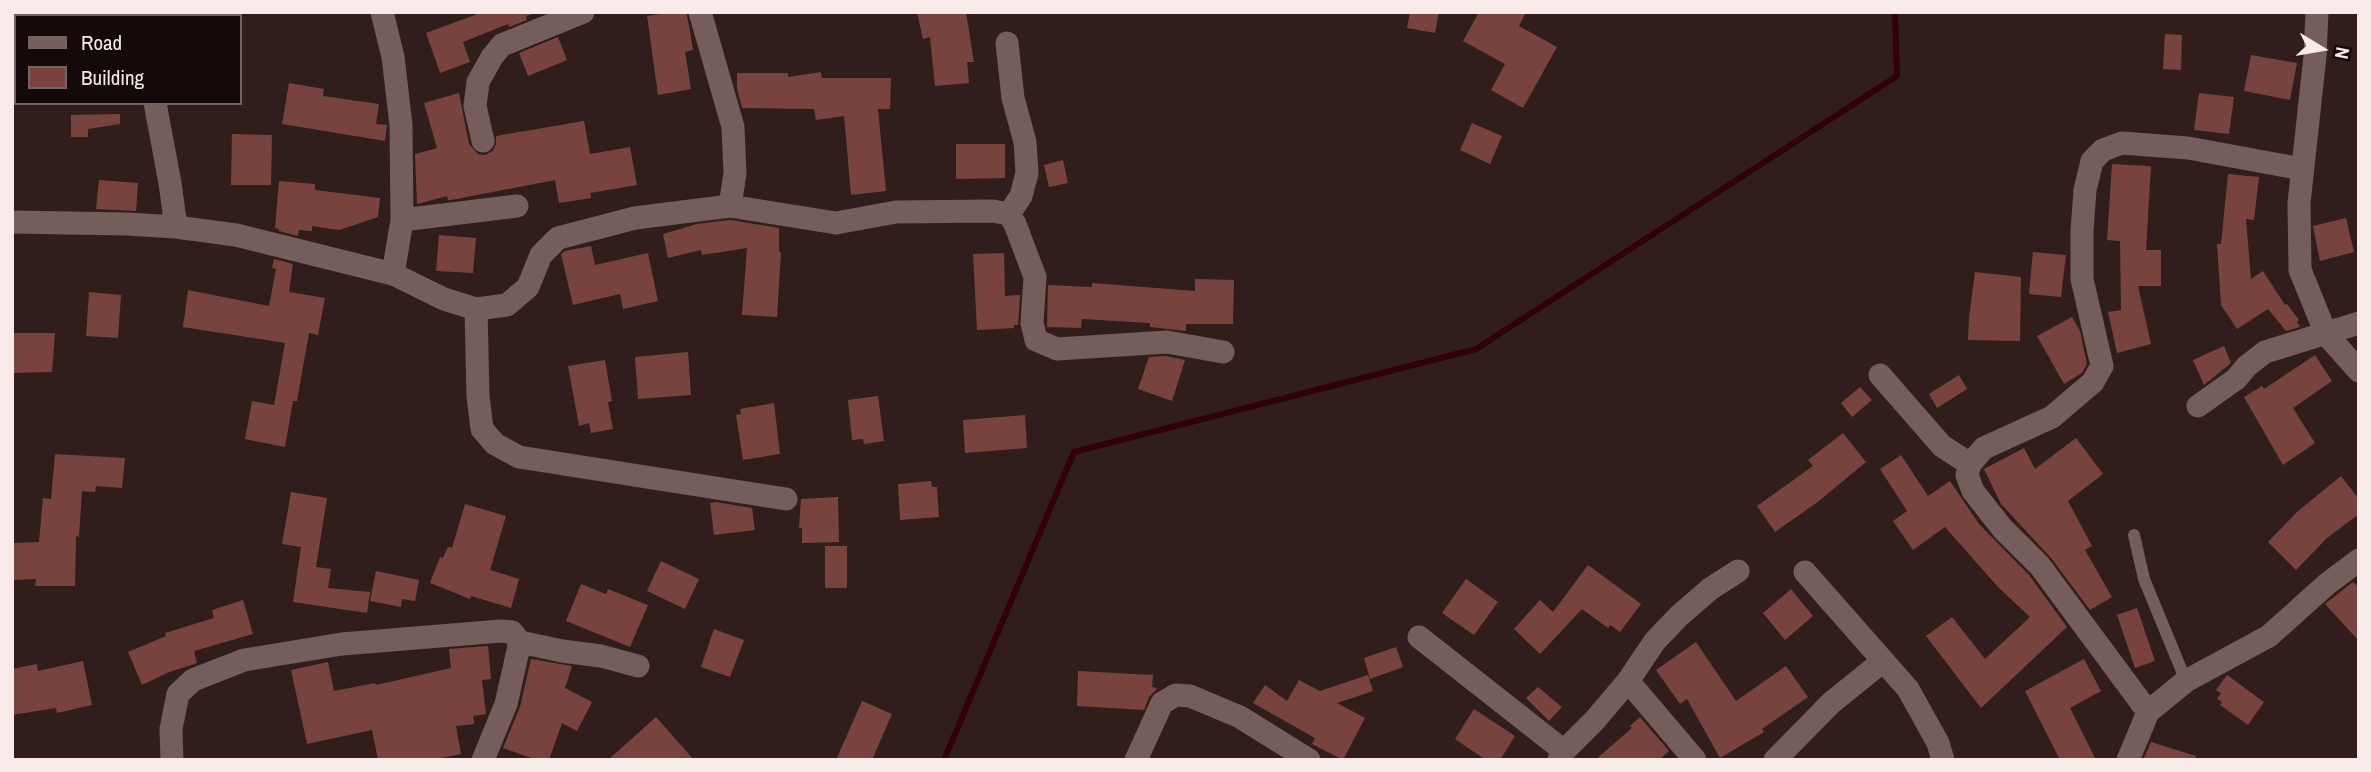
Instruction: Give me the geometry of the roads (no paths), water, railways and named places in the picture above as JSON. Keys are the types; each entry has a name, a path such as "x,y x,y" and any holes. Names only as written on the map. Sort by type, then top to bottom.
{"street":[{"path":"382,12 393,57 401,125 402,220 393,274"},
{"path":"483,141 475,106 478,82 492,57 502,45 583,12"},
{"path":"700,12 733,127 735,173 730,206"},
{"path":"2317,12 2315,56 2299,203 2300,270 2326,334 2359,371"},
{"path":"1007,43 1013,98 1025,142 1027,173 1021,196 1009,214"},
{"path":"155,105 176,227"},
{"path":"2148,712 2040,566 2002,528 1973,491 1967,475 1970,464 1984,448 2052,417 2093,382 2102,366 2082,279 2082,229 2085,190 2092,161 2103,149 2122,143 2188,148 2302,169"},
{"path":"402,220 517,206"},
{"path":"12,222 176,227 236,235 393,274 444,299 476,309 508,305 528,287 541,255 558,238 635,218 730,206 835,223 896,212 993,211 1009,214 1035,277 1032,323 1036,340 1057,349 1167,342 1223,352"},
{"path":"476,309 478,396 482,429 495,444 519,457 786,499"},
{"path":"2197,406 2236,379 2264,352 2359,323"},
{"path":"1880,375 1942,446 1970,464"},
{"path":"2128,760 2148,712 2186,681 2269,636 2327,584 2359,561"},
{"path":"1419,637 1561,755 1595,720 1628,681 1655,641 1679,616 1710,589 1738,571"},
{"path":"1805,572 1908,690 1938,743 1943,760"},
{"path":"172,760 171,729 178,694 193,680 244,660 342,644 500,631 512,632 520,642 601,656 638,666"},
{"path":"483,760 506,704 520,642"},
{"path":"1775,760 1831,703 1882,661"},
{"path":"1628,681 1695,760"},
{"path":"1136,760 1162,703 1176,695 1190,696 1240,716 1308,760"}],"lane":[{"path":"2134,535 2144,579 2186,681"}],"waterway":[{"path":"944,760 1074,452 1476,349 1897,76 1895,12"}]}
